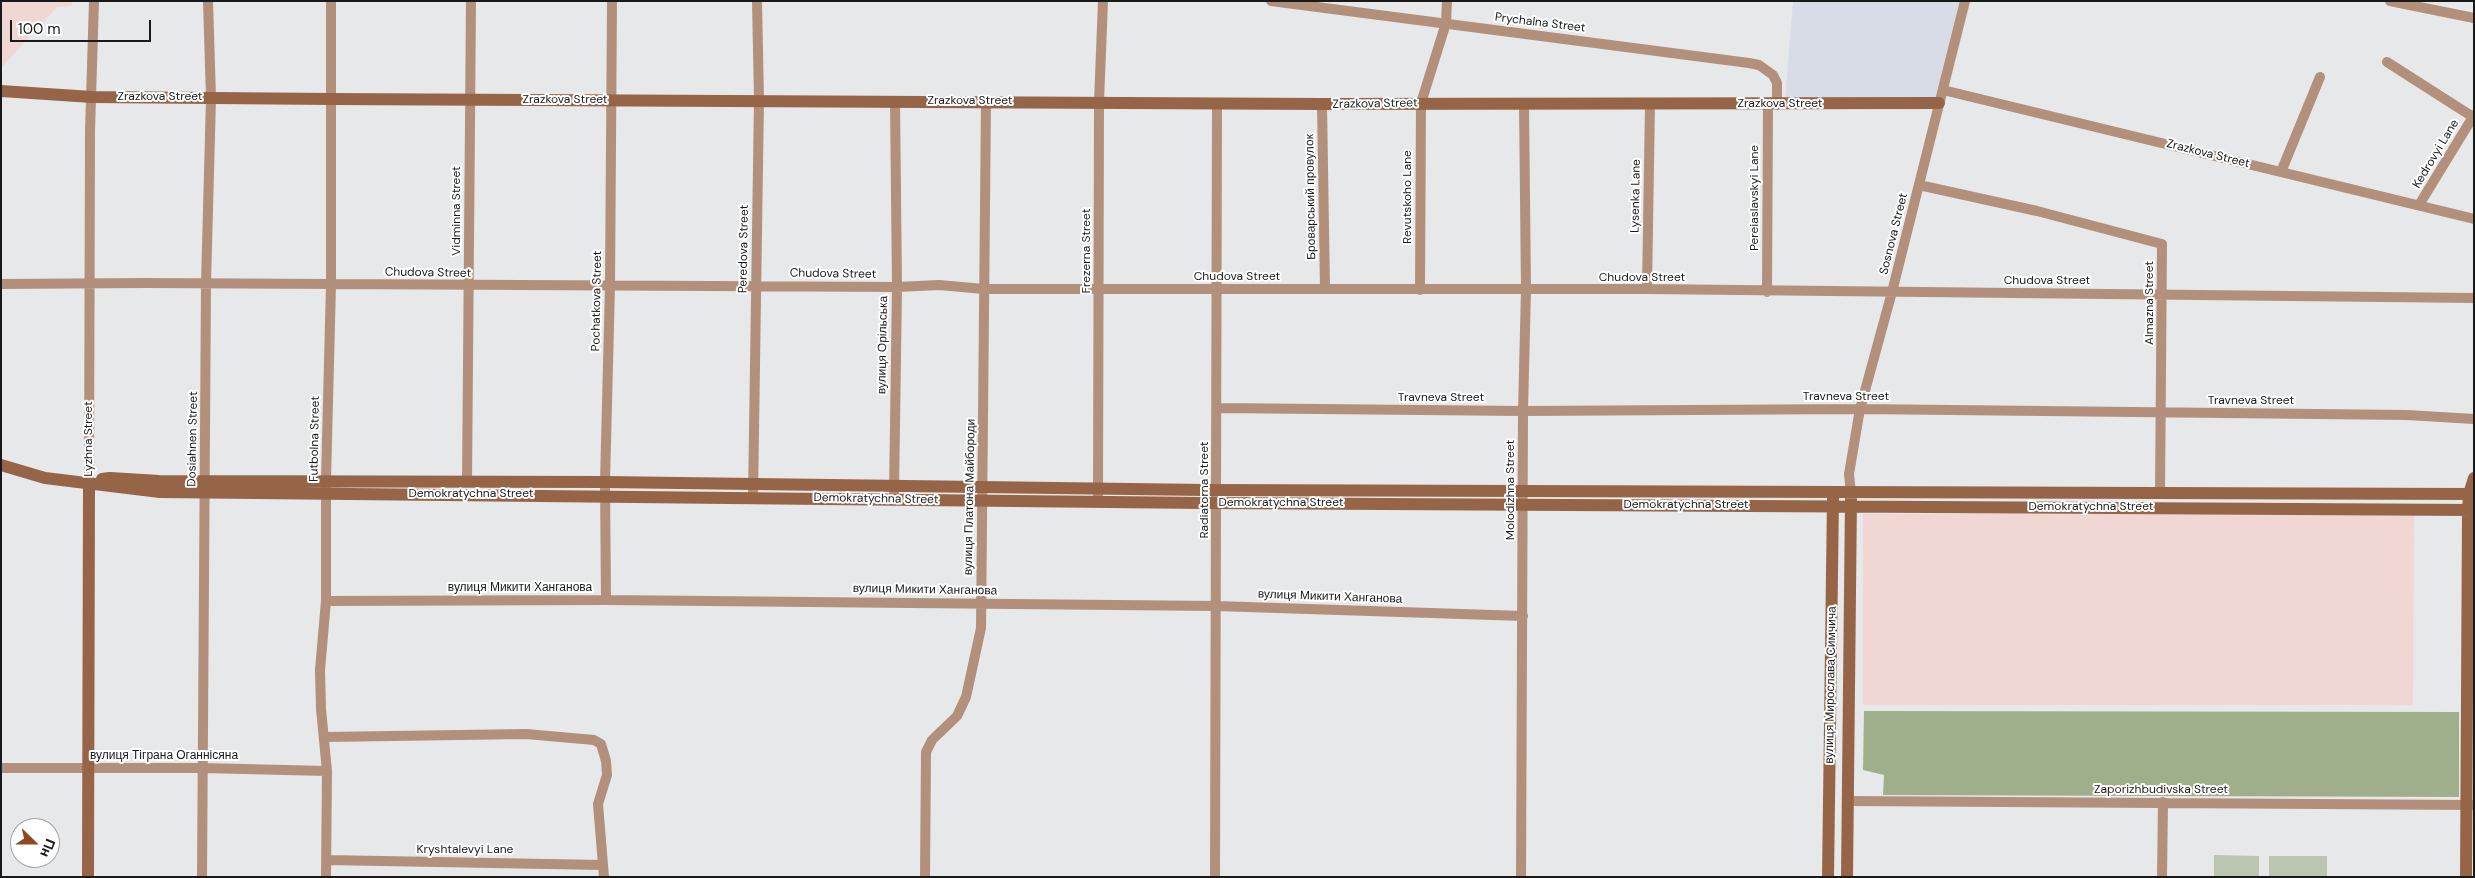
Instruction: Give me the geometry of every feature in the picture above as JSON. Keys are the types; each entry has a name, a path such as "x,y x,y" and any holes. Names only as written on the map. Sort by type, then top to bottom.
{"street":[{"name":"Lyzhna Street","path":"88,877 90,131 94,1"},
{"name":"Dosiahnen Street","path":"202,877 202,768 205,680 206,284 211,98 208,1"},
{"name":"Futbolna Street","path":"326,877 328,771 325,736 320,710 320,670 326,601 326,480 331,284 331,1"},
{"name":"Vidminna Street","path":"467,482 471,1"},
{"name":"Pochatkova Street","path":"606,600 605,489 610,286 612,1"},
{"name":"Peredova Street","path":"753,491 757,286 758,100 756,1"},
{"name":"Frezerna Street","path":"1098,495 1099,102 1103,1"},
{"name":"Prychalna Street","path":"1271,1 1759,66 1774,75 1777,83 1772,104"},
{"name":"Revutskoho Lane","path":"1420,290 1421,103 1446,23 1447,1"},
{"name":"Sosnova Street","path":"1851,499 1849,474 1860,409 1892,292 1965,1"},
{"path":"2390,1 2474,18"},
{"path":"2386,62 2473,116"},
{"path":"2281,172 2320,77"},
{"name":"Zrazkova Street","path":"1943,90 2474,219"},
{"name":"Zrazkova Street","path":"1,91 92,97 332,99 1322,104 1939,103"},
{"name":"вулиця Орільська","path":"894,493 897,287 895,101"},
{"name":"вулиця Платона Майбороди","path":"925,877 926,752 932,740 956,716 966,697 981,628 986,101"},
{"name":"Radiatorna Street","path":"1215,877 1218,408 1216,289 1217,103"},
{"name":"Lysenka Lane","path":"1647,290 1650,103"},
{"name":"Броварський провулок","path":"1322,104 1325,289"},
{"name":"Molodizhna Street","path":"1521,877 1523,411 1526,290 1524,104"},
{"name":"Pereiaslavskyi Lane","path":"1767,292 1772,104"},
{"name":"Kedrovyi Lane","path":"2420,205 2473,116"},
{"name":"Almazna Street","path":"1919,185 2158,241 2163,246 2160,493"},
{"name":"Chudova Street","path":"1,284 897,287 946,285 984,289 1647,290 2474,298"},
{"name":"Travneva Street","path":"1218,408 1523,411 1860,409 2162,414 2407,415 2474,419"},
{"name":"Demokratychna Street","path":"1,465 45,478 160,492 205,487 326,480 467,482 605,489"},
{"path":"1833,499 1849,474"},
{"path":"2466,877 2470,804 2471,494 2474,478"},
{"name":"Demokratychna Street","path":"205,487 326,494 605,489 1217,497 1851,499 2471,510"},
{"name":"Demokratychna Street","path":"1851,499 2160,493 2471,494"},
{"name":"вулиця Мирослава Симчича","path":"1828,877 1833,499"},
{"name":"вулиця Мирослава Симчича","path":"1847,877 1851,499"},
{"name":"вулиця Микити Ханганова","path":"326,601 606,600 981,603 1216,606 1523,616"},
{"path":"325,736 526,734 588,738 601,744 604,751 607,775 598,804 604,877"},
{"name":"вулиця Тіграна Оганнісяна","path":"1,768 202,768 328,771"},
{"name":"Zaporizhbudivska Street","path":"1848,801 2470,804"},
{"path":"2162,877 2163,802"},
{"name":"Kryshtalevyi Lane","path":"326,860 602,865"}],"shaded area":[{"path":"1,1 73,1 71,6 57,7 1,68"},
{"path":"1793,1 1960,1 1936,99 1785,100"},
{"path":"1863,514 2414,514 2413,705 1863,705"}],"green space":[{"path":"1864,711 2459,712 2459,797 1883,795 1884,775 1863,770"},
{"path":"2214,855 2259,856 2259,877 2214,877"},
{"path":"2269,856 2327,856 2327,877 2269,877"}]}
